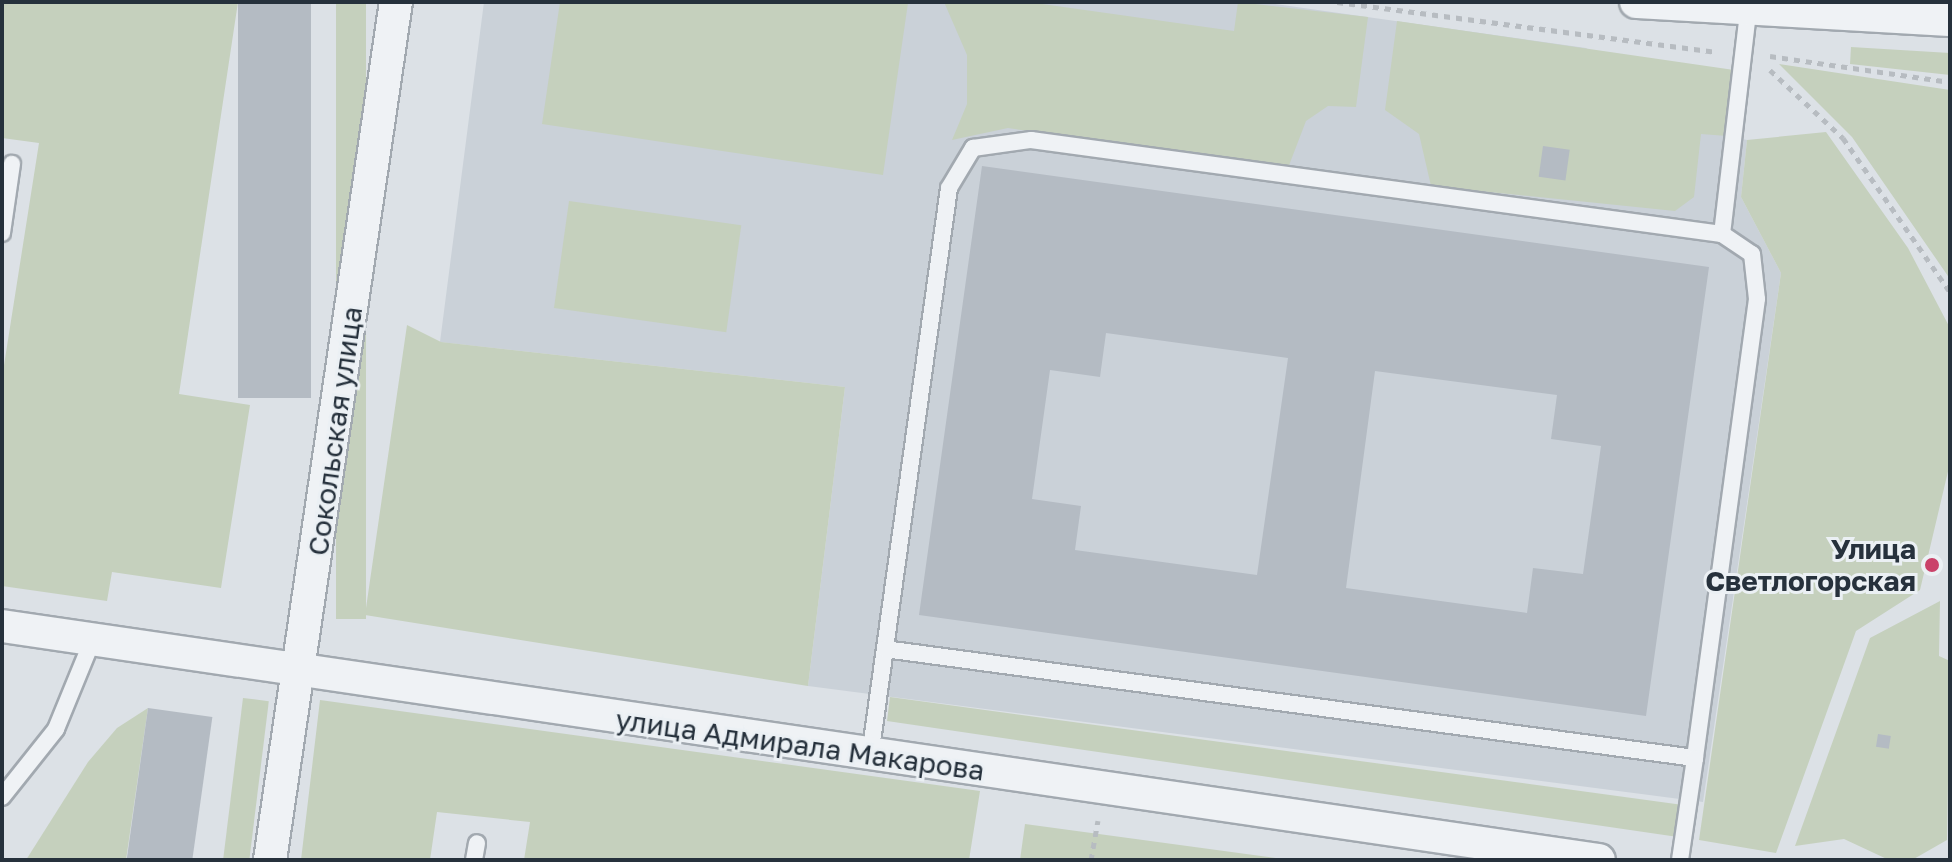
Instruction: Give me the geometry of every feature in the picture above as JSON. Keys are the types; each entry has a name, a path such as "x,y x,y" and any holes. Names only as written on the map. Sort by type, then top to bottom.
{"street":[{"name":"Сокольская улица","path":"270,860 396,2"},
{"path":"1636,2 1748,13 1820,9 1950,20"},
{"name":"улица Адмирала Макарова","path":"2,626 1536,855 1599,860"}],"lane":[{"path":"1722,234 1748,13"},
{"path":"870,756 949,188 973,148 1031,140 1722,234 1752,254 1757,299 1680,860"},
{"path":"2,233 12,164"},
{"path":"2,797 56,729 93,639"},
{"path":"885,649 1695,758"}],"path":[{"path":"1754,54 1843,138 1950,292"}],"shaded area":[{"path":"484,2 1261,2 1586,48 1728,136 1747,140 1741,197 1781,273 1703,802 808,686 845,387 440,342"}],"green space":[{"path":"2,2 238,2 179,394 250,405 221,588 112,572 107,601 2,586 2,378 39,143 2,138"},
{"path":"336,2 366,2 366,619 336,619"},
{"path":"560,2 908,3 883,175 542,124"},
{"path":"944,2 1028,2 1234,31 1238,2 1368,17 1356,107 1328,106 1306,121 1288,168 1008,128 952,140 967,104 967,55"},
{"path":"1397,21 1734,70 1727,136 1701,134 1694,197 1675,211 1431,186 1419,134 1385,110"},
{"path":"1851,47 1950,53 1950,75 1850,64"},
{"path":"1779,64 1950,90 1950,279 1852,137"},
{"path":"1826,132 1908,248 1950,328 1950,463 1920,590 1856,631 1776,853 1699,840 1781,273 1741,197 1747,140"},
{"path":"569,201 741,225 726,332 554,308"},
{"path":"407,325 441,342 845,387 808,686 365,615"},
{"path":"1940,601 1939,656 1950,661 1947,840 1912,860 1889,860 1844,839 1795,846 1870,638"},
{"path":"890,697 1683,805 1678,837 887,721"},
{"path":"243,698 269,701 249,860 223,860"},
{"path":"320,700 980,791 969,860 524,860 530,822 437,812 430,860 301,860"},
{"path":"148,708 126,860 26,860 88,762 117,728"},
{"path":"1025,824 1291,860 1020,860"}],"building":[{"path":"238,2 311,2 311,398 238,398"},
{"path":"1543,146 1570,150 1565,180 1539,177"},
{"path":"982,166 1709,267 1646,716 919,615","holes":["1106,333 1288,358 1257,575 1075,550 1081,506 1032,499 1050,370 1100,377","1375,371 1557,395 1551,439 1601,446 1583,574 1533,568 1527,613 1346,588"]},
{"path":"148,708 212,717 192,860 127,860"},
{"path":"1878,734 1891,736 1889,749 1876,747"}],"place":[{"name":"Улица Светлогорская","path":"1932,565"}]}
